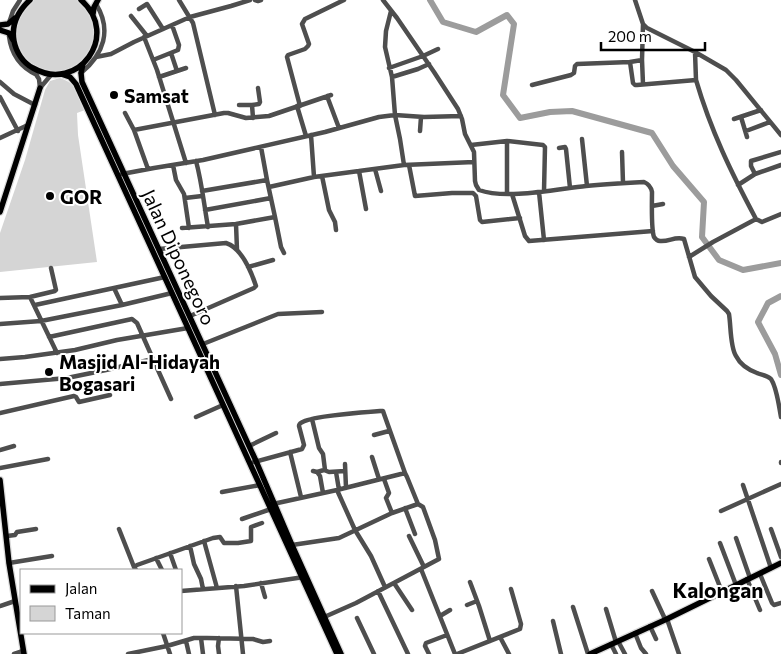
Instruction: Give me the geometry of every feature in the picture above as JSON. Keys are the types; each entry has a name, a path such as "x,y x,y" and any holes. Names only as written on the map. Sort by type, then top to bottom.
{"main road":[{"path":"0,24 8,24 14,20 21,5 29,0"},
{"path":"0,30 9,33 20,56 31,67 52,75 75,70 92,54 97,38 97,27 93,15 87,5 81,0"},
{"path":"93,15 97,2"},
{"path":"17,49 14,30 21,5"},
{"path":"81,73 83,64"},
{"name":"Jalan Diponegoro","path":"81,73 82,82 165,278 224,405 253,462 304,577 341,654"},
{"name":"Jalan Diponegoro","path":"61,74 70,77 76,84 159,249 249,446 260,485 292,545 304,577"},
{"path":"0,212 40,88"},
{"path":"0,480 15,601 19,608"},
{"path":"589,654 781,563"},
{"name":"Jalan Diponegoro","path":"323,618 337,654"},
{"path":"21,634 23,652"}],"street":[{"path":"179,0 193,23 215,115"},
{"path":"96,57 111,54 190,17 250,0"},
{"path":"255,0 261,0"},
{"path":"314,177 309,136 298,106 287,57 289,53 304,49 309,44 302,24 305,19 344,0"},
{"path":"391,0 384,2 429,64 461,116 465,134 474,152 480,220 482,222 520,218"},
{"path":"635,0 643,24 643,84"},
{"path":"81,73 96,57 102,45 104,28 97,2"},
{"path":"139,9 147,4 163,29"},
{"path":"8,24 13,11 21,5"},
{"path":"391,10 385,41 386,54 392,77 395,115 415,196 470,192 510,194 644,182 651,188 655,238 658,241 677,237 684,239 695,277 729,314 736,357 747,368 767,376 771,380 777,396 781,417"},
{"path":"131,16 146,36 186,163"},
{"path":"643,24 651,31 695,52 726,70 781,134"},
{"path":"153,60 177,51 179,48 172,25"},
{"path":"9,33 11,47 16,59 26,69 37,75"},
{"path":"416,46 423,43"},
{"path":"389,68 438,49"},
{"path":"695,52 696,80 711,126 756,219 762,222 781,214"},
{"path":"171,53 177,71"},
{"path":"532,85 571,75 574,73 574,66 577,64 642,60"},
{"path":"630,62 634,84 696,80"},
{"path":"392,77 429,64"},
{"path":"31,67 37,75 40,88"},
{"path":"159,77 186,68"},
{"path":"40,88 52,75"},
{"path":"0,82 14,94 35,105"},
{"path":"239,105 259,104 258,88"},
{"path":"134,130 228,113 253,118 269,116 329,95 339,128"},
{"path":"0,97 18,130"},
{"path":"252,105 253,118"},
{"path":"734,119 760,110"},
{"path":"125,113 134,130 148,169"},
{"path":"121,175 196,161 309,136 379,117 395,115 421,117 461,116"},
{"path":"420,131 421,117"},
{"path":"741,117 746,134 770,122"},
{"path":"0,138 28,124"},
{"path":"582,138 587,186"},
{"path":"471,145 507,141 544,146 541,192 544,240"},
{"path":"507,141 510,194 526,239 532,242 653,231"},
{"path":"260,147 281,247 284,253"},
{"path":"559,148 565,147 566,149 570,188"},
{"path":"622,152 623,183"},
{"path":"755,174 750,164 751,161 781,152"},
{"path":"196,161 208,227"},
{"path":"269,187 314,177 406,165 474,162"},
{"path":"173,165 176,180 184,198 189,228"},
{"path":"738,184 755,174 781,165"},
{"path":"376,169 381,191"},
{"path":"359,171 366,210"},
{"path":"322,176 329,210 335,222 336,230"},
{"path":"184,198 267,180"},
{"path":"205,210 271,198"},
{"path":"652,206 663,204"},
{"path":"182,228 236,224 275,217"},
{"path":"689,257 756,219"},
{"path":"236,224 237,250"},
{"path":"159,249 226,243 237,250 248,267 256,286 254,288 190,316"},
{"path":"248,267 273,260"},
{"path":"0,298 30,297 56,291 52,268"},
{"path":"35,305 165,278"},
{"path":"114,288 122,305"},
{"path":"0,324 41,321 172,293"},
{"path":"30,297 57,352"},
{"path":"203,344 278,314 322,312"},
{"path":"49,337 132,319 137,323 171,399"},
{"path":"0,359 57,352 188,328"},
{"path":"0,384 67,378 153,359"},
{"path":"0,413 74,396 76,396 79,402 110,395"},
{"path":"196,417 224,405"},
{"path":"253,462 302,449 304,447 299,426 302,422 312,418 380,411 384,414 405,473 413,488 418,504 423,507 440,557 385,588 323,618"},
{"path":"312,418 319,448 323,454 325,470"},
{"path":"374,435 389,430"},
{"path":"249,446 276,433"},
{"path":"0,450 14,446"},
{"path":"290,452 301,498"},
{"path":"372,457 389,493 386,498 392,513"},
{"path":"0,468 48,459"},
{"path":"345,464 346,488"},
{"path":"323,493 320,476 315,472 325,470 328,472 345,471"},
{"path":"336,472 338,490 355,530 371,556 385,588"},
{"path":"242,519 272,506 405,473"},
{"path":"721,511 781,484"},
{"path":"222,492 260,485"},
{"path":"743,485 771,568"},
{"path":"292,545 339,538 392,513 418,504"},
{"path":"405,508 415,534"},
{"path":"119,529 135,568 156,558 220,537 224,543 252,541 251,527 262,522"},
{"path":"7,536 15,535 17,532 36,529"},
{"path":"771,529 781,557"},
{"path":"409,536 456,654 520,629 521,626 511,589"},
{"path":"736,538 760,610"},
{"path":"204,541 217,588"},
{"path":"720,543 736,585"},
{"path":"190,546 203,589"},
{"path":"170,553 176,569"},
{"path":"10,563 52,556"},
{"path":"156,558 162,569"},
{"path":"709,559 722,592"},
{"path":"760,574 772,603 774,605 781,603"},
{"path":"182,589 217,588 304,577"},
{"path":"470,582 490,641"},
{"path":"261,583 264,597"},
{"path":"394,583 412,610"},
{"path":"236,586 243,654"},
{"path":"378,591 408,654"},
{"path":"652,591 666,619 679,654"},
{"path":"0,606 15,601"},
{"path":"467,605 477,601"},
{"path":"573,606 589,654"},
{"path":"606,609 615,642 616,654"},
{"path":"440,616 450,610"},
{"path":"357,618 374,654"},
{"path":"553,621 561,654"},
{"path":"650,626 656,639"},
{"path":"635,633 641,648 646,654"},
{"path":"163,634 170,654"},
{"path":"429,654 425,646 426,643 447,635"},
{"path":"500,637 509,654"},
{"path":"128,654 200,638 254,639 263,642 270,640"},
{"path":"200,638 203,654"},
{"path":"219,638 220,654"},
{"path":"186,641 189,654"},
{"path":"615,642 625,654"},
{"path":"14,654 23,652"}],"green space":[{"path":"30,0 81,0 87,5 97,32 83,64 61,74 31,67 17,49 15,21"},
{"name":"GOR","path":"60,78 71,83 79,94 85,110 77,113 78,135 97,262 0,272 0,233 25,160 45,90 50,81"}],"waterway":[{"path":"430,0 443,22 476,32 507,15 514,24 503,95 520,118 550,112 572,111 652,133 673,166 704,202 702,237 719,260 743,270 781,263"},
{"path":"781,296 768,303 758,322 775,354 781,375"}],"place":[{"name":"Samsat","path":"114,95"},
{"name":"GOR","path":"50,196"},
{"name":"Masjid Al-Hidayah Bogasari","path":"49,372"}],"district":[{"name":"Kalongan","path":"718,589"}]}
